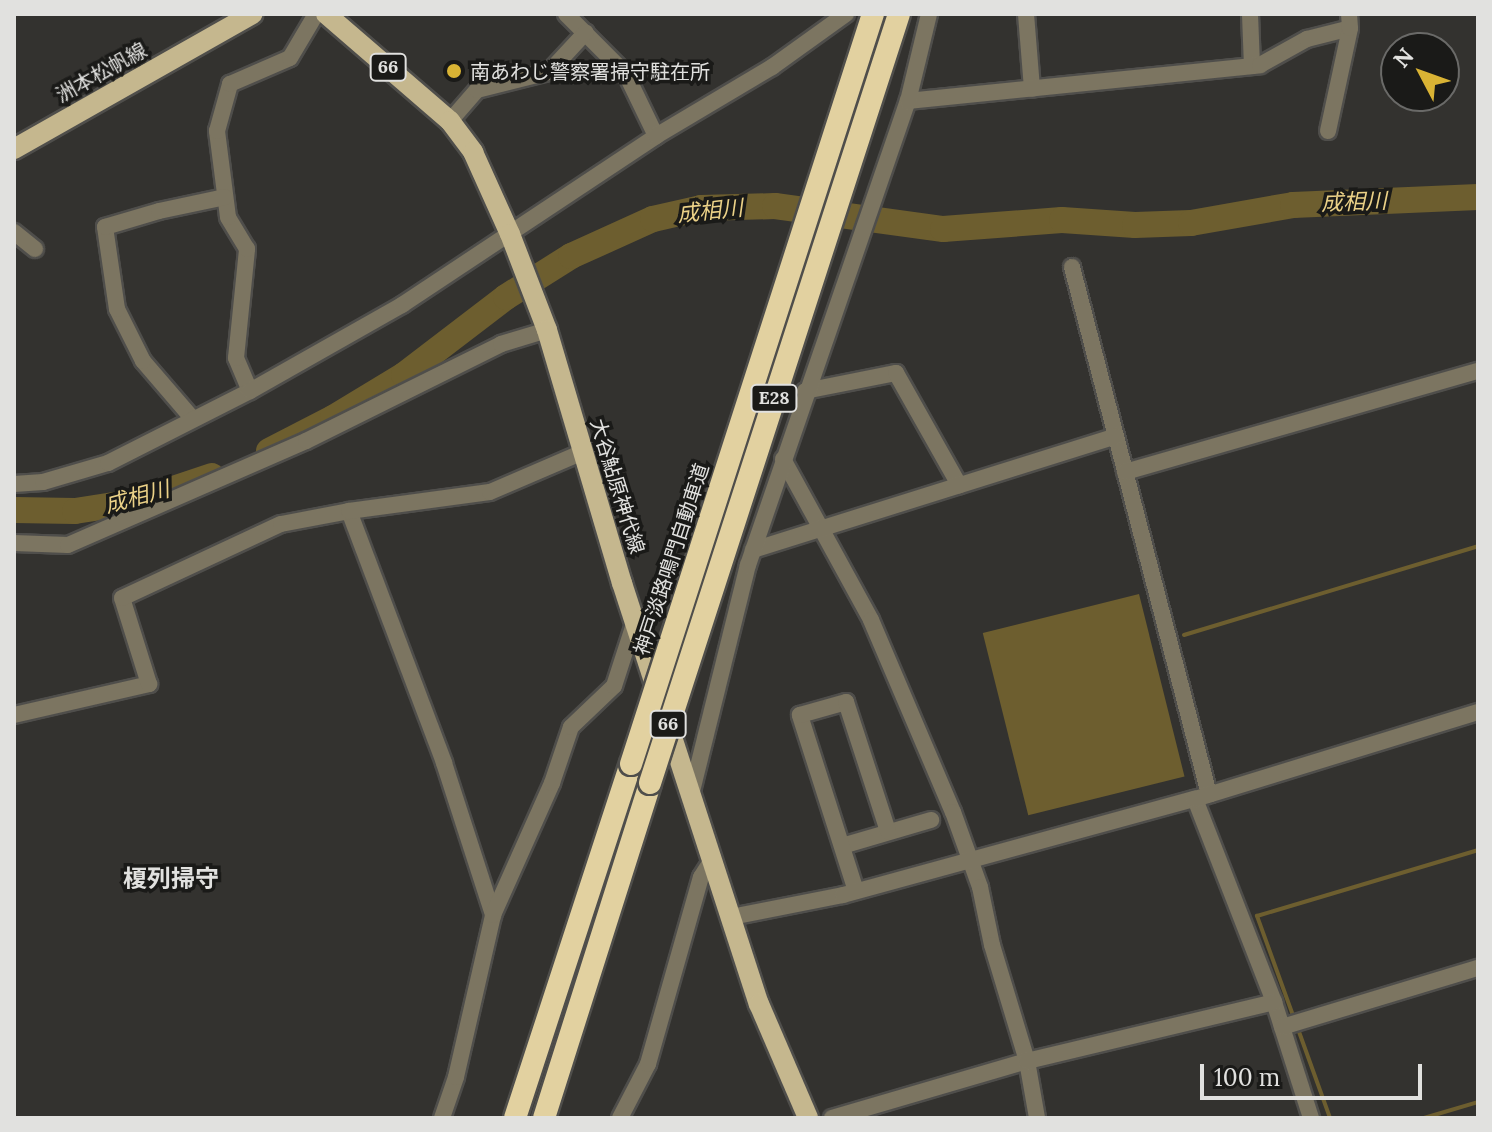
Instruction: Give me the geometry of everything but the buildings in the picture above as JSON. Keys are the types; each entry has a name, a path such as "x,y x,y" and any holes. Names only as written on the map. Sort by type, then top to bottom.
{"highway":[{"name":"神戸淡路鳴門自動車道","path":"515,1118 873,14"},
{"name":"E28","path":"544,1118 899,14"}],"main road":[{"name":"洲本松帆線","path":"14,149 253,14"},
{"name":"大谷鮎原神代線","path":"326,14 450,121 473,152 512,240 546,327 622,583 636,617 759,1004 808,1118"}],"street":[{"path":"250,391 236,358 247,249 228,217 217,131 230,84 290,58 316,14"},
{"path":"566,14 626,74 656,136"},
{"path":"812,38 822,14"},
{"path":"14,484 43,482 108,463 250,391 512,240 656,136 772,67 846,14"},
{"path":"691,797 753,550 805,391 855,261 908,101 929,14"},
{"path":"1026,14 1032,89"},
{"path":"1250,14 1252,66"},
{"path":"908,101 1252,66 1349,21"},
{"path":"1328,131 1349,21"},
{"path":"450,121 477,90 549,72 586,32"},
{"path":"192,418 143,361 117,309 105,227 159,211 225,197"},
{"path":"14,232 35,249"},
{"path":"1072,267 1125,472 1202,796 1311,1118"},
{"path":"14,543 68,545 306,441 501,344 546,327"},
{"path":"1125,472 1478,371"},
{"path":"805,391 896,373 959,485"},
{"path":"753,550 1116,436"},
{"path":"14,715 149,684 122,598 281,524 349,511 490,492 583,452"},
{"path":"783,459 871,620 971,859 1027,1061 1037,1118"},
{"path":"349,511 444,763 493,915"},
{"path":"442,1118 456,1077 493,915 552,783 571,727 614,686 636,617"},
{"path":"856,891 800,715 846,702 888,831"},
{"path":"731,917 856,891 1202,796 1478,712"},
{"path":"842,846 931,820"},
{"path":"620,1118 648,1064 701,877 712,860"},
{"path":"1282,1027 1478,968"},
{"path":"832,1118 1027,1061 1274,1002"}],"shaded area":[{"path":"1139,594 1184,776 1028,815 983,633"}],"waterway":[{"name":"成相川","path":"269,451 333,418 404,375 506,297 571,256 653,219 701,208 775,206 943,229 1062,220 1135,225 1191,223 1293,205 1478,197"},
{"name":"成相川","path":"14,510 75,511 134,502 212,476"},
{"path":"1184,635 1478,546"},
{"path":"1295,1021 1257,916 1478,850"},
{"path":"1298,1029 1330,1118"},
{"path":"1424,1118 1478,1102"}],"place":[{"name":"南あわじ警察署掃守駐在所","path":"454,71"}],"district":[{"name":"榎列掃守","path":"171,879"}]}
